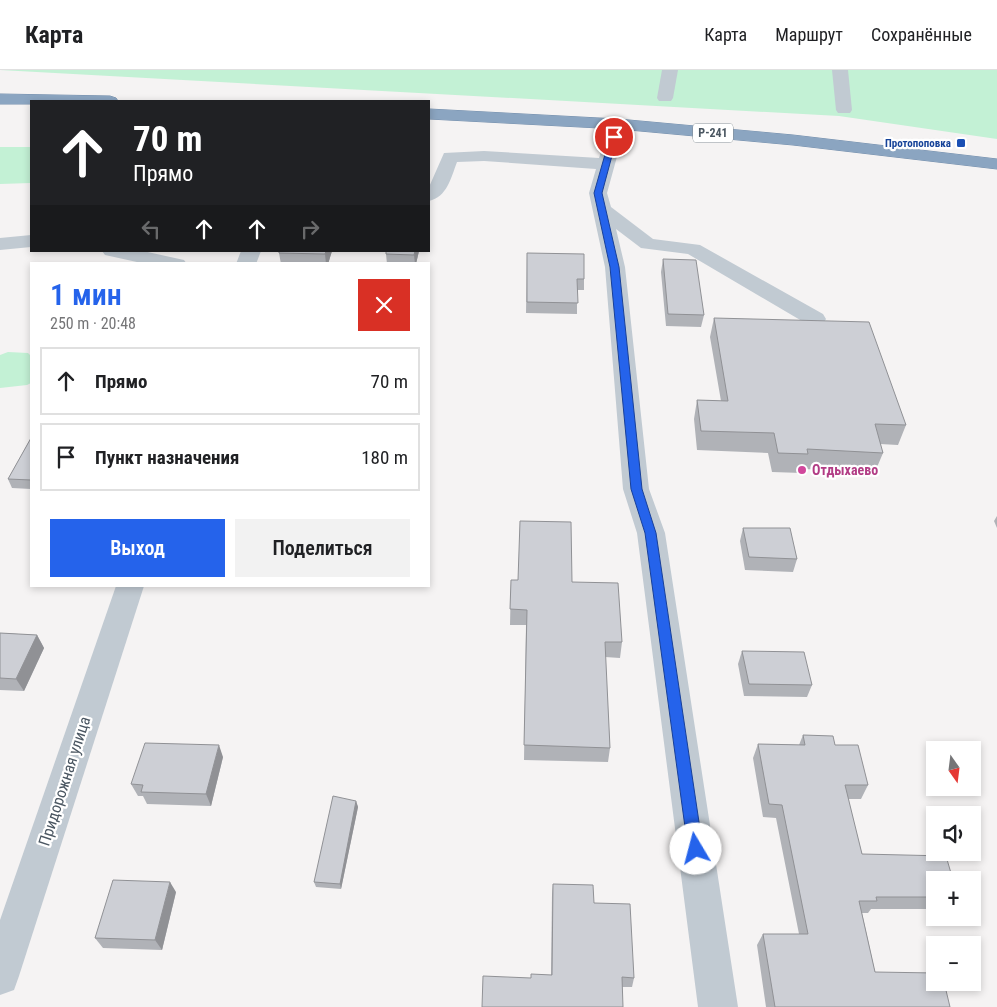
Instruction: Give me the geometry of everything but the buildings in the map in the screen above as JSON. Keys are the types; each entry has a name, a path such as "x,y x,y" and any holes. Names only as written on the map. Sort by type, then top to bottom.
{"highway":[{"path":"0,100 30,100"},
{"name":"Р-241","path":"430,114 618,124 793,140 997,164"}],"street":[{"path":"665,98 670,70"},
{"path":"840,70 844,110"},
{"path":"618,124 598,193 614,267 636,489 651,533 718,1007"},
{"path":"430,195 438,188 450,157 484,156 606,164"},
{"path":"600,208 648,244 693,249 815,319"},
{"path":"0,244 30,241"},
{"path":"117,252 167,262"},
{"name":"Придорожная улица","path":"0,976 130,587"}],"green space":[{"path":"0,70 997,70 997,139 839,116"},
{"path":"0,147 30,147 30,183 0,184"},
{"path":"8,352 28,353 30,355 30,384 0,388 0,355"}],"place":[{"name":"Протопоповка","path":"961,143"},
{"name":"Отдыхаево","path":"802,470"}],"route":[{"path":"614,137 598,193 614,267 636,489 651,533 696,849"}]}
